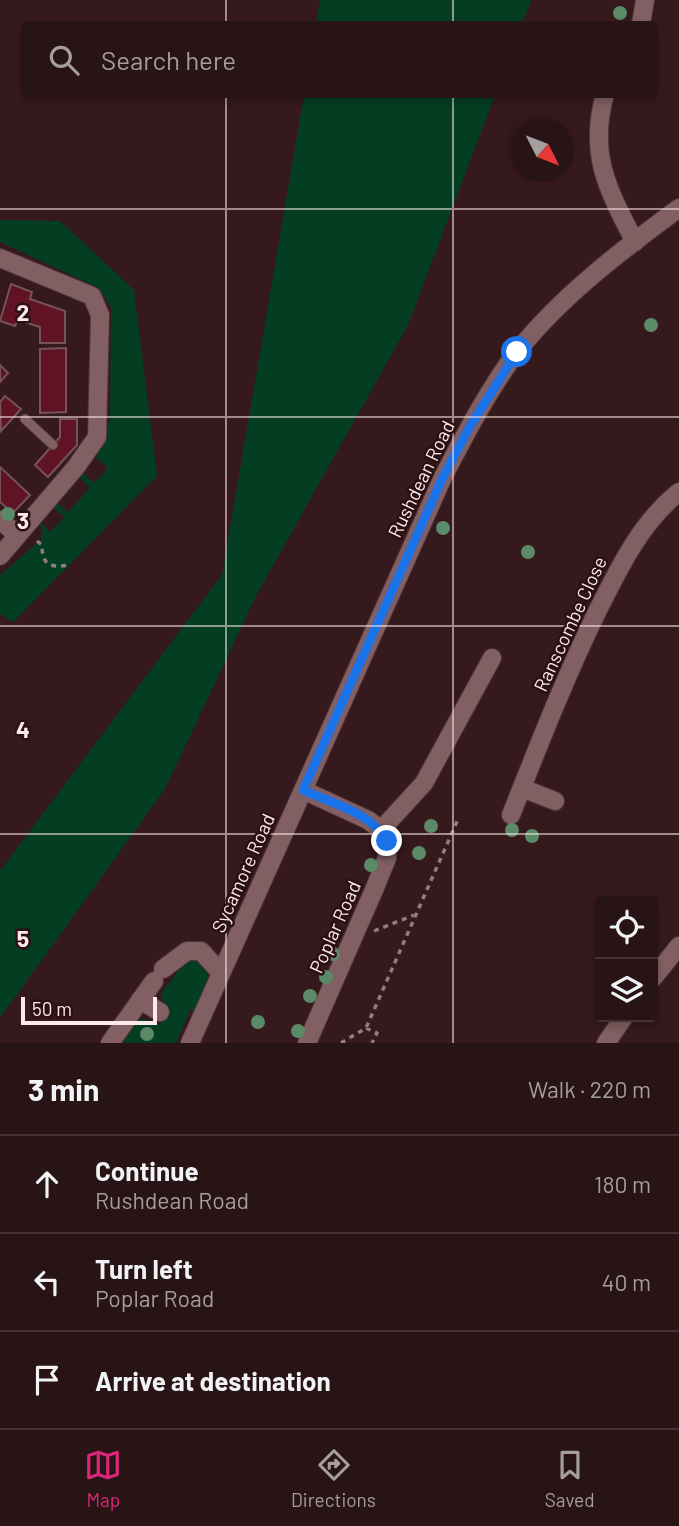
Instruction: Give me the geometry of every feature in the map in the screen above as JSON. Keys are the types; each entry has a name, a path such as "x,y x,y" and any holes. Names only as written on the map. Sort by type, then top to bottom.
{"street":[{"path":"642,21 645,0"},
{"path":"605,98 597,133 604,178 635,242"},
{"name":"Rushdean Road","path":"303,790 443,477 489,394 517,352 543,323 635,242 679,208"},
{"path":"0,258 92,296 100,315 97,437 71,462 0,556"},
{"name":"Ranscombe Close","path":"511,815 569,668 622,561 647,525 679,492"},
{"path":"0,520 16,534"},
{"path":"303,790 368,820 381,830 424,783 492,658"},
{"path":"522,788 555,801"},
{"name":"Sycamore Road","path":"190,1043 303,790"},
{"name":"Poplar Road","path":"307,1043 387,858 387,841 381,830"},
{"path":"658,972 679,947"},
{"name":"Sycamore Road","path":"110,1043 158,975 187,951 201,951 221,973"},
{"path":"140,1000 160,1012"},
{"path":"606,1043 621,1022"}],"lane":[{"path":"25,419 53,445"}],"path":[{"path":"30,519 40,528 37,541 42,545 45,563 55,567 69,565"},
{"path":"341,1043 366,1028 459,817"},
{"path":"359,925 377,932 416,914"},
{"path":"366,1028 377,1033 372,1043"}],"green space":[{"path":"320,0 531,0 523,21 316,21"},
{"path":"303,98 494,98 408,325 256,596 165,789 0,1018 0,871 222,575"},
{"path":"0,220 60,221 134,290 157,476 13,622 0,614 0,575 41,540 42,528 37,520 51,532 64,517 53,507 56,502 68,512 90,488 79,477 83,473 95,483 108,468 96,458 103,429 110,421 111,307 99,288 0,242"},
{"path":"192,959 203,966 209,976 196,1012 190,1010 176,1043 125,1043 123,1037 140,1018 160,1024 171,1010 163,1000 163,989 181,967"}],"building":[{"path":"11,284 32,292 30,299 65,311 65,343 40,343 40,327 18,320 15,326 0,321"},
{"path":"66,348 66,412 40,413 40,349"},
{"path":"0,365 8,373 0,382"},
{"path":"5,396 21,409 1,431 0,402"},
{"path":"60,419 77,419 77,445 48,477 35,465 60,437"},
{"path":"0,467 30,495 13,513 0,502"}],"route":[{"path":"387,841 381,830 368,820 303,790 443,477 495,383 517,352"}]}
